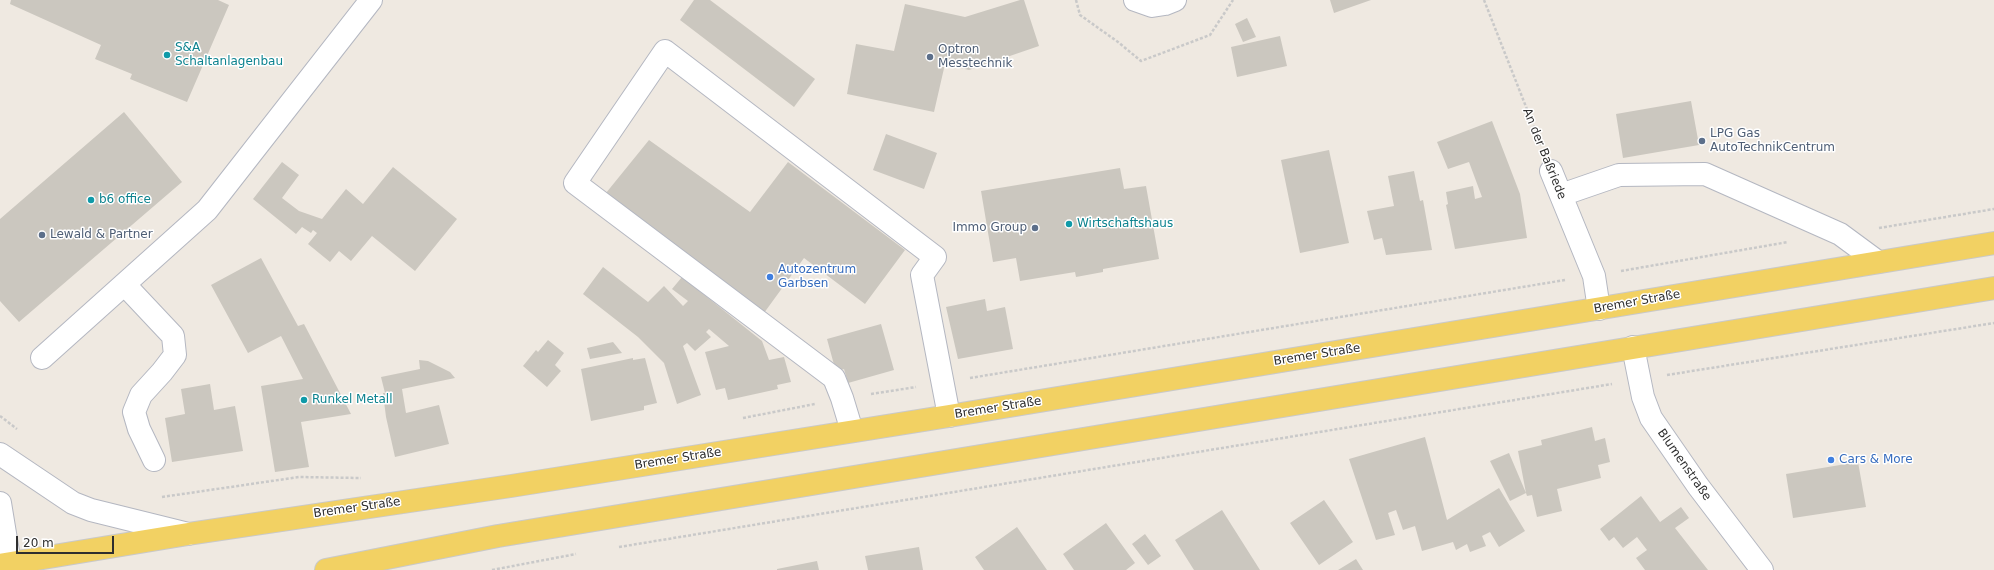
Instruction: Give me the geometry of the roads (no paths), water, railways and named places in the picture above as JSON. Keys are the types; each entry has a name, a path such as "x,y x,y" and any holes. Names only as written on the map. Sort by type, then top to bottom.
{"main road":[{"name":"Bremer Straße","path":"7,566 188,534 511,486 949,416 1994,243"},
{"path":"326,570 498,536 1994,288"}],"street":[{"path":"42,358 207,210 371,0"},
{"path":"1135,0 1152,6 1165,4 1175,0"},
{"path":"852,431 834,378 575,183 665,51 864,201 935,257 922,275 949,416"},
{"name":"An der Baßriede","path":"1551,171 1594,276 1599,309"},
{"path":"1561,195 1619,175 1705,174 1840,234 1878,262"},
{"path":"125,285 173,336 175,355 141,395 134,412 138,429 154,460"},
{"name":"Blumenstraße","path":"1633,347 1647,409 1661,434 1698,486 1762,570"},
{"path":"0,454 73,503 91,510 188,534"},
{"path":"0,503 7,566"}],"place":[{"name":"S&A Schaltanlagenbau","path":"167,55"},
{"name":"Optron Messtechnik","path":"930,57"},
{"name":"LPG Gas AutoTechnikCentrum","path":"1702,141"},
{"name":"b6 office","path":"91,200"},
{"name":"Wirtschaftshaus","path":"1069,224"},
{"name":"Immo Group","path":"1035,228"},
{"name":"Lewald & Partner","path":"42,235"},
{"name":"Autozentrum Garbsen","path":"770,277"},
{"name":"Runkel Metall","path":"304,400"},
{"name":"Cars & More","path":"1831,460"}]}
